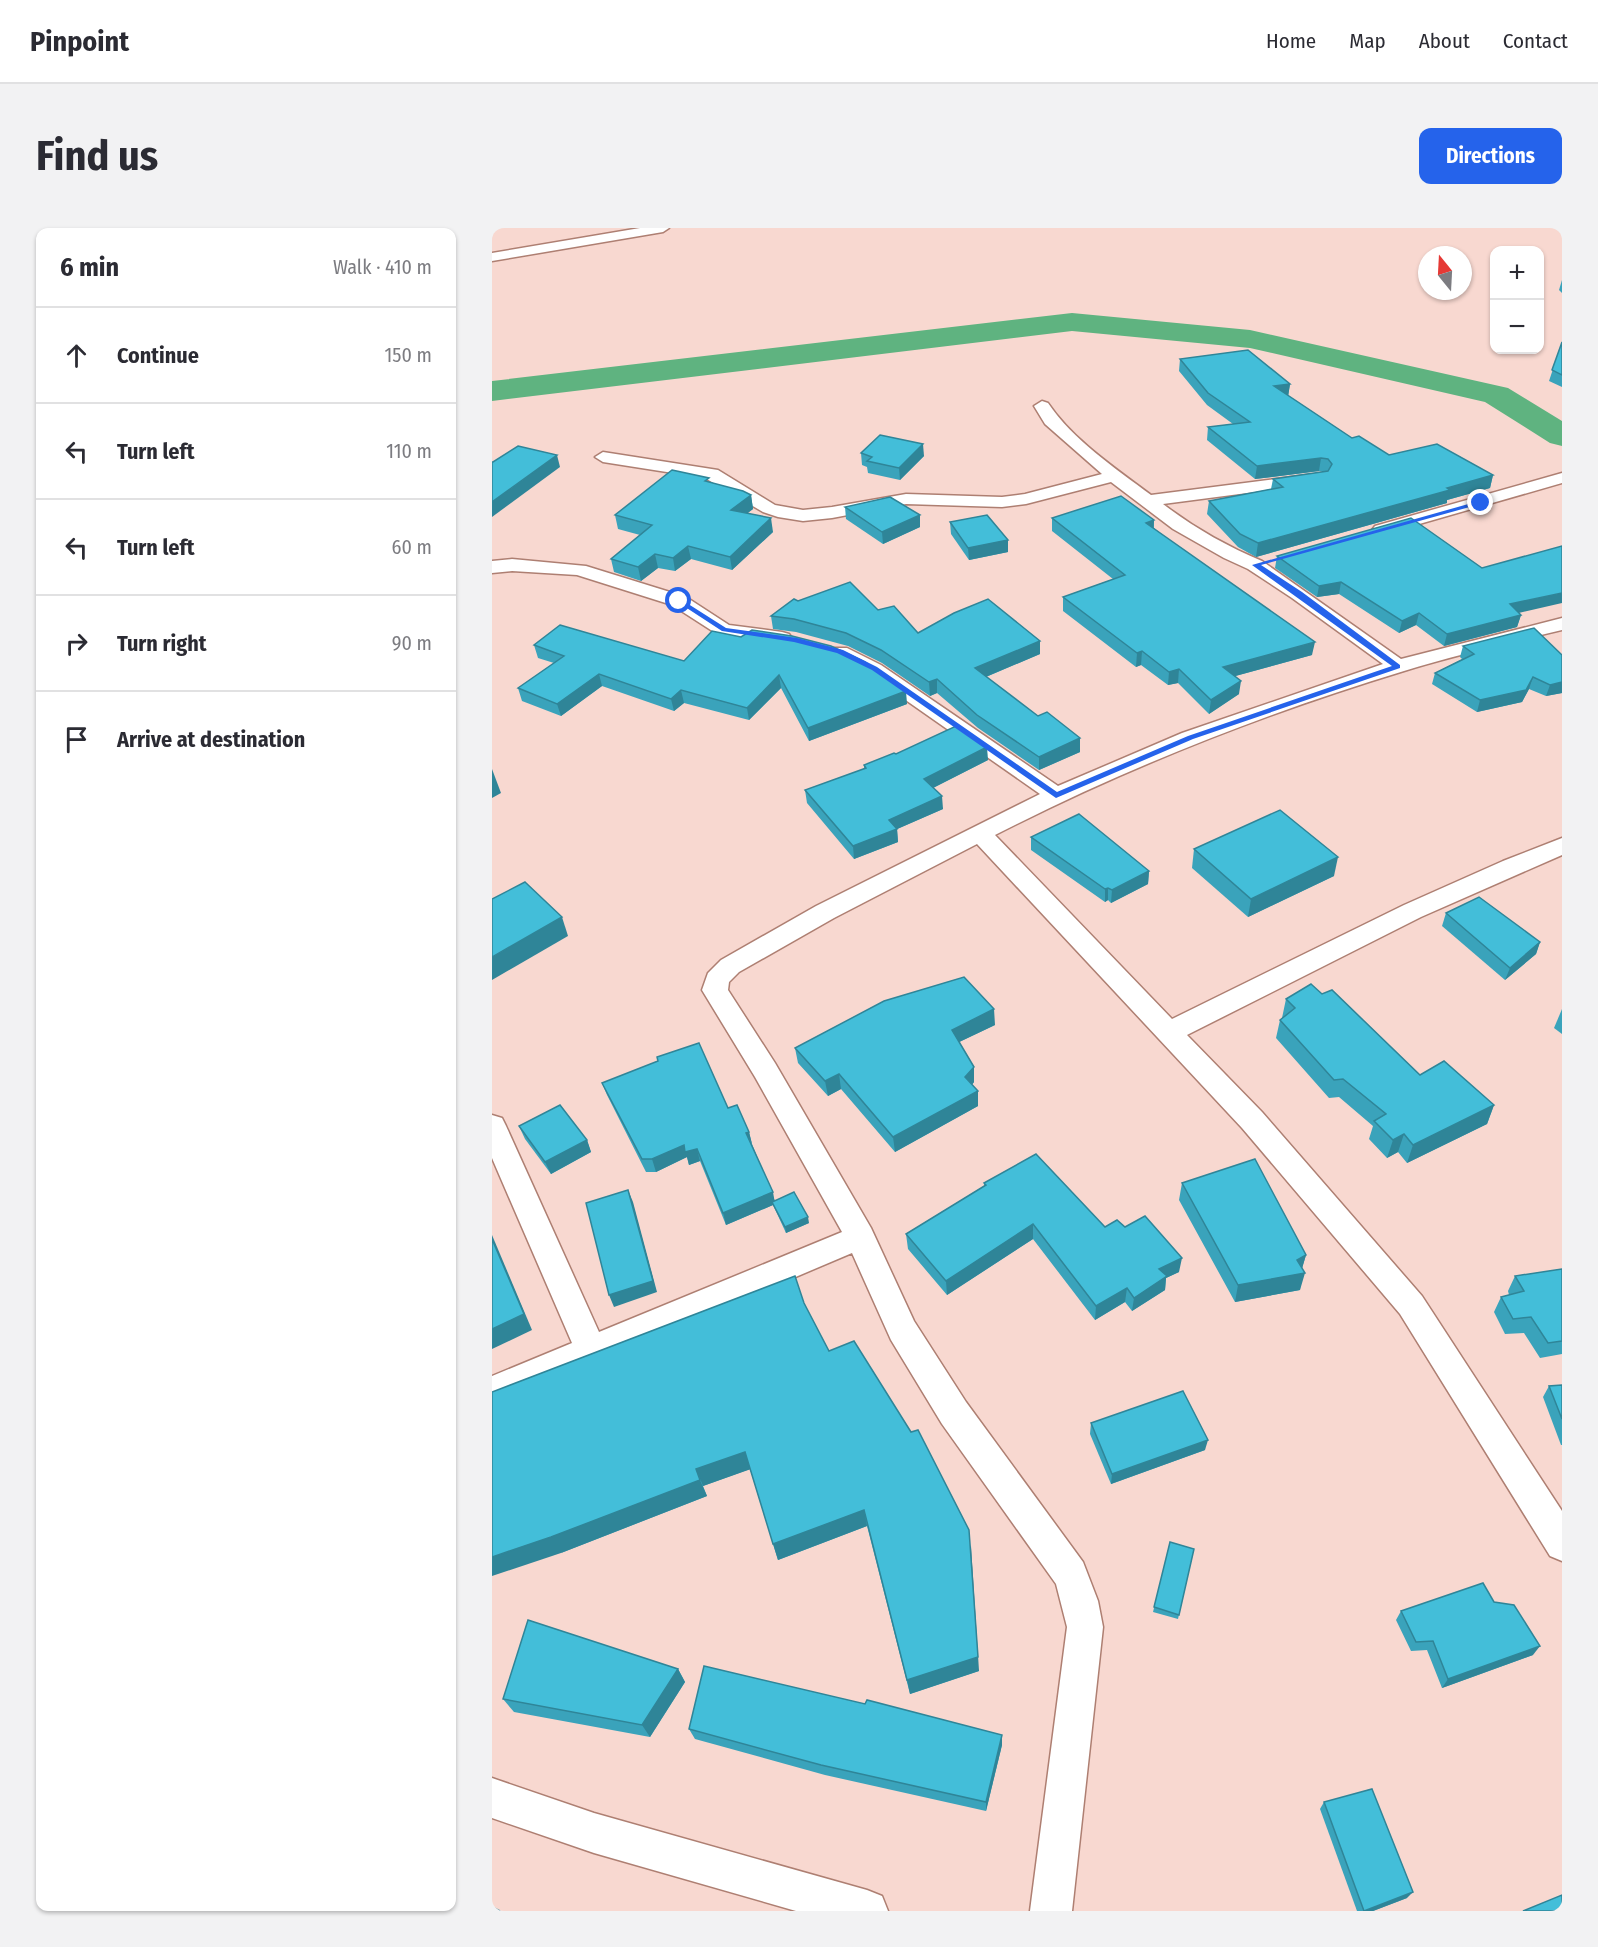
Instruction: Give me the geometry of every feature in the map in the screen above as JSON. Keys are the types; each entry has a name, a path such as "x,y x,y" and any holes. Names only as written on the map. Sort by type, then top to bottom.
{"street":[{"path":"492,257 663,228"},
{"path":"1042,406 1051,421 1114,476 1179,525 1230,554 1255,565 1398,666"},
{"path":"603,457 651,462 682,470 708,472 766,506 788,515 833,513 890,500 906,499 1002,502 1026,499 1114,476"},
{"path":"1148,501 1319,478"},
{"path":"1368,534 1562,478"},
{"path":"1255,565 1278,558"},
{"path":"492,567 512,565 579,570 679,601 724,630 812,644 840,652 874,669 1056,795"},
{"path":"1051,1911 1085,1627 1080,1601 1070,1574 954,1413 902,1330 860,1237 765,1070 715,990 717,979 730,966 825,912 980,833 1056,795 1190,738 1398,666 1562,624"},
{"path":"980,833 1252,1120 1411,1305 1551,1506 1562,1544"},
{"path":"1168,1033 1376,930 1526,860 1562,846"},
{"path":"492,1126 591,1349"},
{"path":"492,1391 860,1237"},
{"path":"492,1798 594,1833 867,1911"}],"building":[{"path":"1562,342 1562,375 1552,370"},
{"path":"1248,350 1290,384 1274,386 1352,438 1359,436 1389,455 1437,444 1493,475 1447,488 1450,490 1258,543 1240,534 1209,501 1283,487 1273,479 1328,471 1332,464 1328,459 1321,458 1257,466 1208,427 1250,422 1208,393 1180,359"},
{"path":"880,435 923,444 899,468 867,461 872,457 861,453"},
{"path":"518,446 557,455 492,502 492,462"},
{"path":"672,470 709,478 705,481 743,491 751,495 731,510 771,518 730,557 688,546 673,558 655,554 638,567 611,559 652,525 615,515"},
{"path":"1121,496 1154,520 1146,523 1315,642 1223,667 1241,681 1211,700 1179,669 1169,672 1142,651 1137,653 1063,597 1125,575 1052,518"},
{"path":"890,497 920,515 882,532 845,507"},
{"path":"987,515 1008,540 968,548 950,522"},
{"path":"1411,518 1482,568 1562,546 1562,593 1510,604 1521,615 1447,634 1419,613 1402,621 1341,582 1319,586 1277,556"},
{"path":"850,582 878,610 894,606 918,633 954,613 988,599 1040,641 975,668 1038,716 1047,712 1080,738 1039,757 977,715 937,679 929,682 881,650 846,633 794,619 771,616 794,599 798,601"},
{"path":"560,625 684,661 712,631 741,637 752,630 792,636 831,646 865,662 906,691 808,728 779,675 747,708 681,690 671,699 599,674 557,704 518,688 564,656 534,645"},
{"path":"1534,628 1562,655 1562,682 1550,685 1533,677 1526,690 1480,700 1435,673 1474,654 1463,646"},
{"path":"956,726 987,747 924,779 942,796 889,820 897,829 853,846 805,790 866,768 864,765 896,754"},
{"path":"1280,810 1338,857 1251,899 1194,849"},
{"path":"1079,814 1149,871 1112,890 1105,889 1031,837"},
{"path":"525,882 562,917 492,957 492,899"},
{"path":"1479,897 1540,942 1510,968 1446,913"},
{"path":"964,977 994,1009 952,1030 974,1067 965,1077 978,1091 893,1137 839,1074 825,1081 795,1048 884,1001"},
{"path":"1311,984 1322,994 1332,990 1420,1075 1444,1061 1494,1105 1413,1145 1404,1134 1393,1140 1374,1121 1386,1114 1343,1079 1334,1080 1280,1020 1295,1008 1286,999"},
{"path":"699,1043 728,1108 737,1105 749,1132 746,1133 773,1192 723,1213 697,1149 685,1152 684,1145 652,1159 642,1159 602,1083 658,1061 657,1057"},
{"path":"560,1105 587,1140 545,1162 519,1126"},
{"path":"1036,1154 1105,1227 1117,1220 1125,1227 1145,1216 1182,1258 1159,1269 1167,1276 1134,1298 1127,1288 1096,1306 1033,1224 946,1281 906,1234 986,1185 984,1183"},
{"path":"1255,1159 1306,1255 1297,1260 1305,1273 1238,1285 1182,1183"},
{"path":"628,1190 653,1281 609,1295 586,1203"},
{"path":"794,1192 808,1217 785,1227 772,1202"},
{"path":"492,1239 524,1314 492,1329"},
{"path":"1562,1269 1562,1341 1548,1343 1531,1317 1513,1319 1501,1297 1524,1291 1515,1276"},
{"path":"795,1276 804,1303 829,1351 854,1341 911,1432 918,1430 969,1530 978,1657 907,1680 864,1510 773,1544 745,1452 696,1469 700,1480 492,1557 492,1392"},
{"path":"1562,1385 1562,1419 1549,1386"},
{"path":"1183,1391 1208,1440 1112,1474 1091,1423"},
{"path":"1170,1542 1194,1549 1179,1615 1154,1607"},
{"path":"1483,1583 1494,1602 1514,1605 1540,1646 1448,1679 1433,1641 1416,1642 1401,1611"},
{"path":"528,1620 678,1669 642,1725 503,1699"},
{"path":"704,1666 865,1704 867,1700 1002,1735 986,1802 821,1765 689,1729"},
{"path":"1372,1789 1413,1892 1364,1911 1324,1802"},
{"path":"1562,1895 1562,1911 1523,1911"}],"waterway":[{"path":"492,391 1072,322 1250,339 1496,395 1562,436"}],"route":[{"path":"679,601 724,630 795,640 840,652 874,669 1056,795 1190,738 1398,666 1255,565 1481,503"}]}
